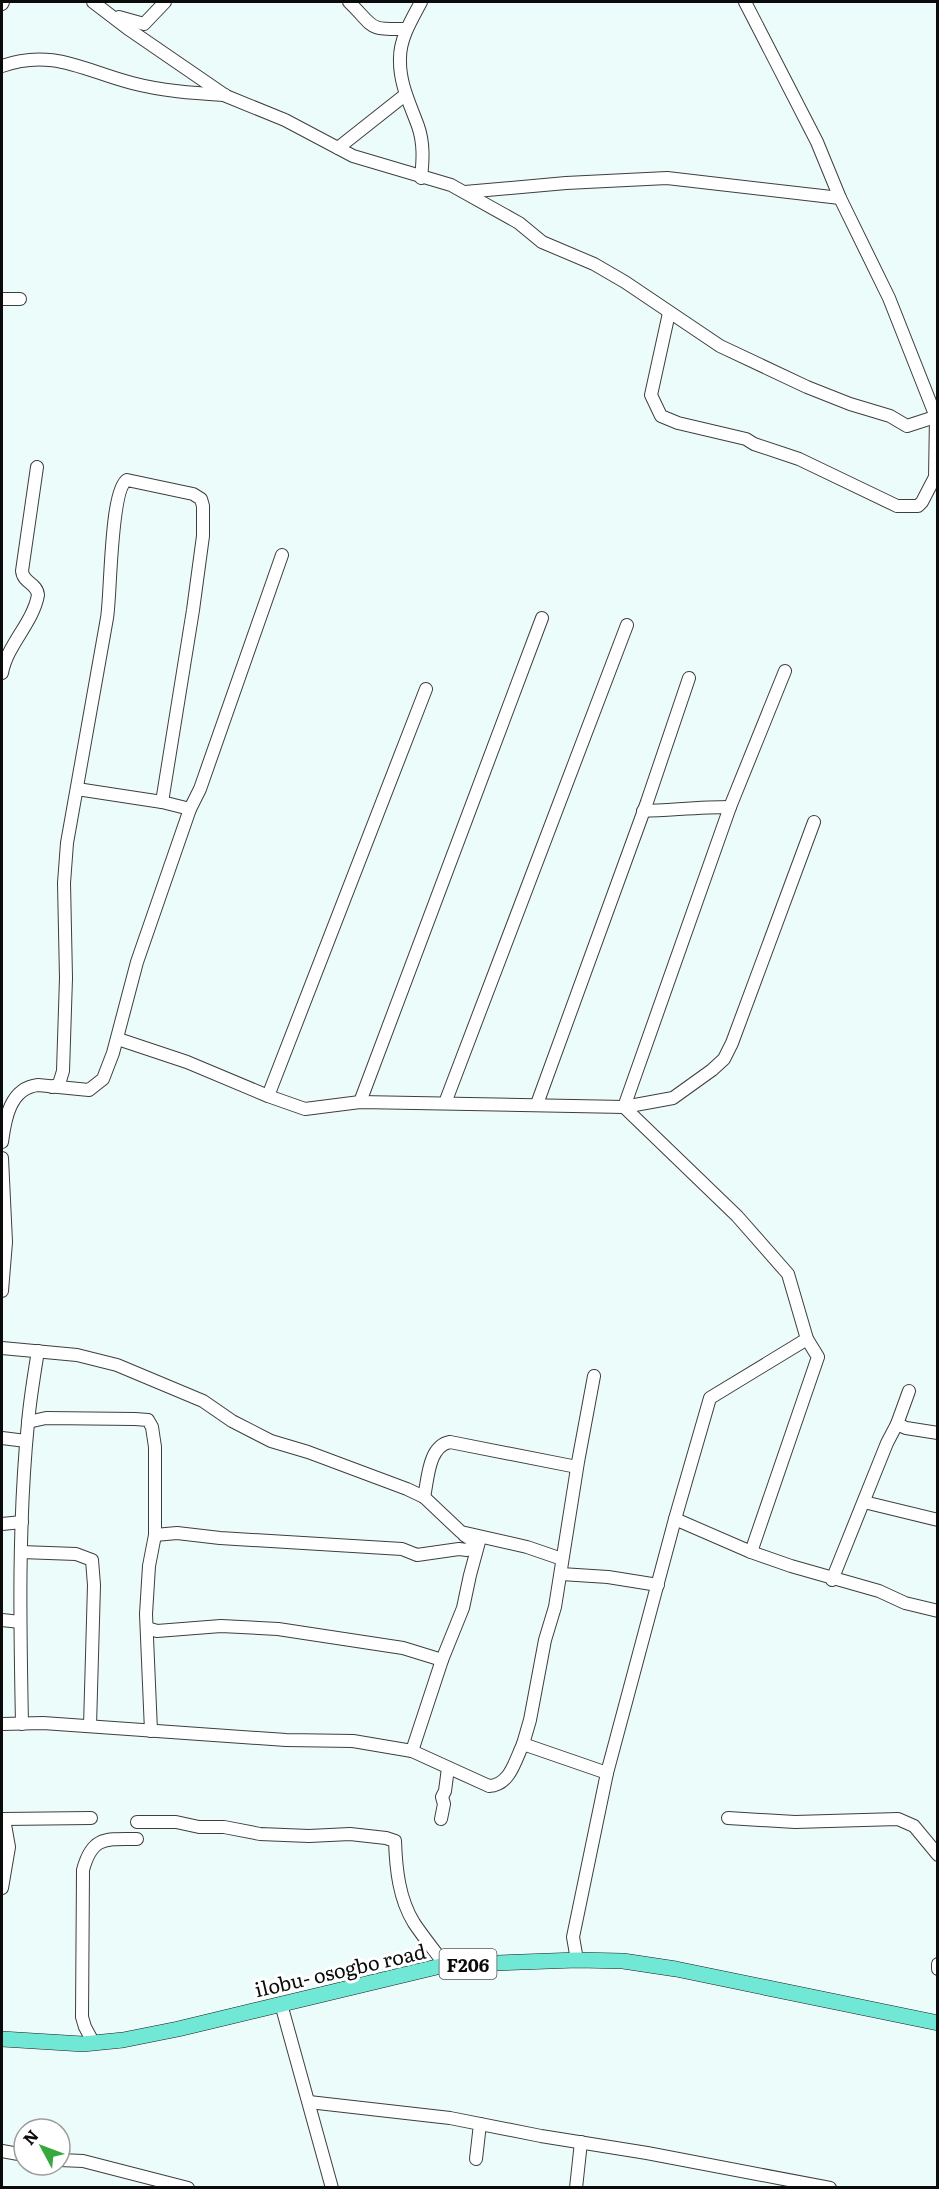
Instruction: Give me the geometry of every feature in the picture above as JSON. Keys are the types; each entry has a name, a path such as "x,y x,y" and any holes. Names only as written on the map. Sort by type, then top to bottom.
{"main road":[{"name":"ilobu- osogbo road","path":"2,2039 83,2043 123,2040 445,1965 577,1960 623,1961 676,1969 938,2023"}],"street":[{"path":"93,2 226,96 285,120 353,156 421,178 451,185 465,192 519,224 542,242 594,264 625,282 720,346 807,387 890,416 907,426 937,416"},
{"path":"109,14 144,24 165,2"},
{"path":"421,2 406,29 400,58 405,95 422,141 421,178"},
{"path":"669,313 651,395 661,416 678,423 746,439 754,444 799,459 897,506 918,506 922,502 935,477 937,416 889,298 840,198 817,142 745,2"},
{"path":"354,4 364,20 380,30 406,29"},
{"path":"2,66 39,58 54,59 132,83 180,93 226,96"},
{"path":"338,148 405,95"},
{"path":"465,192 566,183 667,178 840,198"},
{"path":"2,299 20,299"},
{"path":"2,673 4,662 22,633 38,595 35,586 25,579 22,571 37,467"},
{"path":"52,1087 58,1084 63,1071 66,978 64,883 67,843 110,601 111,552 116,514 123,483 128,480 193,494 201,499 203,506 203,536 193,610 162,802"},
{"path":"2,1142 5,1108 29,1086 89,1090 102,1079 118,1039 137,962 282,555"},
{"path":"360,1102 542,618"},
{"path":"445,1103 627,626"},
{"path":"624,1107 730,807 785,671"},
{"path":"537,1104 689,678"},
{"path":"267,1096 426,689"},
{"path":"77,789 162,802 190,809"},
{"path":"643,811 730,807"},
{"path":"118,1039 187,1062 267,1096 305,1109 360,1102 624,1107 673,1098 724,1059 814,822"},
{"path":"624,1107 737,1215 788,1275 807,1339 818,1357 751,1552"},
{"path":"2,1158 6,1242 2,1291"},
{"path":"577,1960 573,1937 607,1773 710,1398 807,1339"},
{"path":"2,1348 77,1355 117,1365 204,1401 232,1421 271,1442 308,1452 424,1497 461,1532 480,1541 527,1547 562,1558"},
{"path":"22,1724 20,1622 22,1522 26,1441 38,1351"},
{"path":"2,1724 43,1723 286,1740 353,1741 412,1751 481,1784 497,1785 507,1778 523,1744 530,1720 555,1607 594,1376"},
{"path":"832,1580 909,1391"},
{"path":"28,1422 46,1418 148,1420 152,1427 155,1447 155,1535 149,1566 147,1628 150,1731"},
{"path":"897,1424 906,1428 938,1433"},
{"path":"2,1438 26,1441"},
{"path":"424,1497 435,1451 442,1443 450,1442 577,1467"},
{"path":"864,1502 938,1520"},
{"path":"675,1519 751,1552 832,1580 879,1591 905,1604 938,1611"},
{"path":"2,1524 22,1522"},
{"path":"155,1535 177,1533 323,1546 402,1549 417,1555 467,1550 480,1541"},
{"path":"412,1751 442,1660 464,1608 480,1541"},
{"path":"21,1552 76,1554 92,1560 94,1585 90,1726"},
{"path":"561,1574 608,1577 658,1585"},
{"path":"2,1620 20,1622"},
{"path":"147,1628 157,1631 221,1626 278,1629 403,1648 442,1660"},
{"path":"523,1744 607,1773"},
{"path":"441,1819 444,1804 442,1797 446,1791 448,1768"},
{"path":"2,1888 9,1847 3,1819 91,1818"},
{"path":"728,1818 815,1822 898,1819 914,1826 938,1855"},
{"path":"137,1822 176,1822 260,1834 309,1836 350,1834 395,1841 401,1894 413,1922 445,1965"},
{"path":"93,2042 82,2017 83,1870 87,1854 97,1843 137,1839"},
{"path":"938,1964 938,1969"},
{"path":"281,2004 332,2187"},
{"path":"309,2102 450,2118 830,2187"},
{"path":"476,2159 480,2124"},
{"path":"576,2187 581,2142"},
{"path":"72,2161 83,2161 188,2187"}]}
